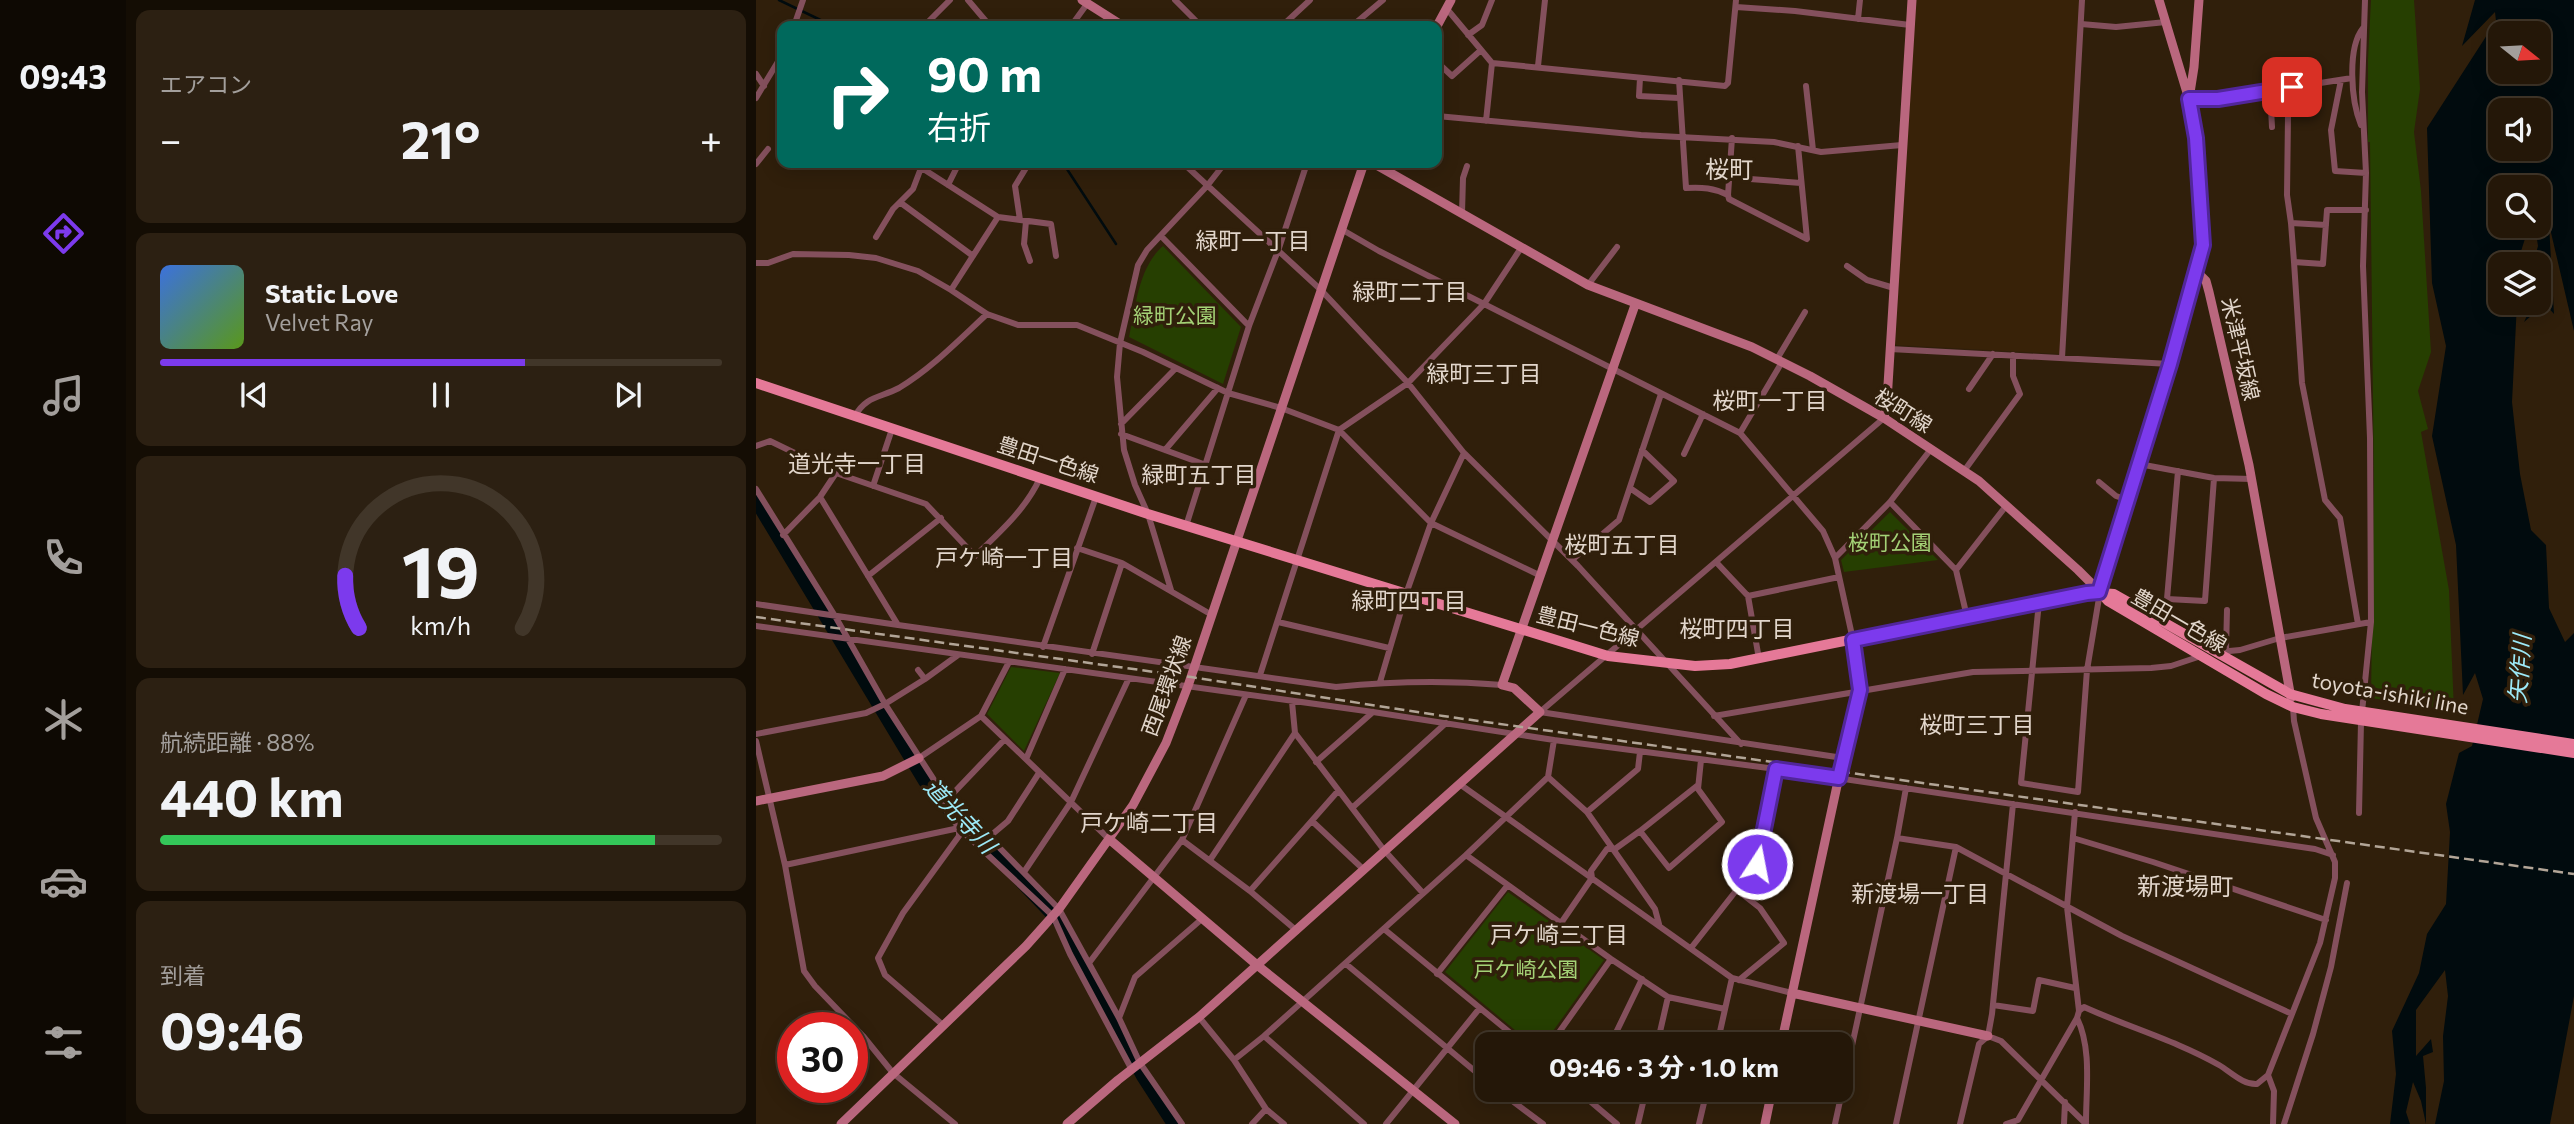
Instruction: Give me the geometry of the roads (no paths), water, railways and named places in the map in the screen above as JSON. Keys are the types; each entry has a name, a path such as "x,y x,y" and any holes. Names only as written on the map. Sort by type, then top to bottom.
{"main road":[{"name":"豊田一色線","path":"756,383 1148,514 1608,656 1670,664 1707,665 1759,660 2099,592 2108,601 2293,707 2574,753"},
{"name":"toyota-ishiki line","path":"2099,592 2114,594 2222,652 2290,694 2366,717 2574,744"}],"street":[{"path":"796,21 803,0"},
{"path":"929,21 950,0"},
{"path":"968,0 986,21"},
{"path":"1175,0 1196,21"},
{"path":"1287,21 1310,0"},
{"path":"1358,21 1383,0"},
{"path":"1468,35 1482,25 1492,0"},
{"path":"1538,66 1545,0"},
{"path":"1858,19 1860,0"},
{"path":"1067,1124 1199,1017 1540,712 1884,418 1912,0"},
{"path":"2062,358 2082,0"},
{"path":"2039,602 2021,783 2078,792 2087,670 2099,592 2170,364 2203,245 2196,138 2189,99 2159,0"},
{"path":"2189,99 2199,0"},
{"path":"2359,813 2371,622 2370,438 2363,266 2366,210 2363,130 2365,0"},
{"path":"1074,21 1085,2 1115,21"},
{"path":"1440,21 1449,5 1468,35 1492,63 1725,86 1728,83 1736,3 1910,25"},
{"path":"2081,24 2116,27 2166,22"},
{"path":"2363,130 2358,119 2352,78 2357,36 2364,27"},
{"path":"1442,67 1452,76 1481,50"},
{"path":"1486,121 1492,63"},
{"path":"756,98 777,65"},
{"path":"756,74 764,86"},
{"path":"1640,78 1639,96 1679,97"},
{"path":"2189,99 2218,99 2352,78"},
{"path":"1679,80 1686,188 1711,188 1728,195"},
{"path":"2341,80 2331,130 2335,172 2366,173"},
{"path":"1806,86 1813,150"},
{"path":"2270,90 2272,127"},
{"path":"2288,116 2287,195 2302,383 2325,500 2340,518 2358,624"},
{"path":"1442,117 1682,138 1732,138 1835,152 1902,145"},
{"path":"1732,138 1729,200 1807,239 1798,146"},
{"path":"756,164 768,149"},
{"path":"1462,213 1463,178 1467,166"},
{"path":"876,237 893,209 913,189 921,168 998,217 1051,224 1056,256"},
{"path":"948,185 956,168"},
{"path":"1025,168 1016,186 1023,220 1024,244 1030,261"},
{"path":"1188,168 1321,289 1408,383 1464,453 1572,560 1741,744"},
{"path":"1171,590 1148,514 1135,485 1121,434 1117,377 1120,343 1138,265 1147,250 1221,168"},
{"path":"1186,526 1249,326 1305,168"},
{"name":"西尾環状線","path":"841,1124 1018,954 1056,912 1133,805 1166,743 1188,686 1362,168"},
{"path":"1382,168 1588,285 1635,305 1502,685"},
{"path":"1750,179 1801,183"},
{"path":"901,203 973,256"},
{"path":"2294,262 2323,264 2327,209 2366,210"},
{"path":"951,290 998,217"},
{"path":"2291,223 2326,225"},
{"path":"1341,229 1379,251 1740,433 1824,531 1835,558 1853,640 1860,690 1784,1032"},
{"path":"1161,236 1249,326"},
{"path":"1588,285 1617,247"},
{"path":"1260,675 1339,430 1408,383 1484,304 1521,248"},
{"path":"756,263 768,263 793,254 876,258 918,271 987,314 1018,325 1077,325 1228,393 1281,408 1339,430 1431,523 1539,575"},
{"path":"1847,266 1867,280 1894,288"},
{"name":"米津平坂線","path":"2197,272 2206,281 2209,292 2252,479 2293,707"},
{"name":"桜町線","path":"1635,305 1780,360 1884,418 1964,471 2099,592"},
{"path":"1740,433 1805,312"},
{"path":"854,416 862,404 899,387 943,355 987,314"},
{"path":"1890,349 2170,364"},
{"path":"1969,389 1993,354"},
{"path":"1964,471 2020,394 2013,376 2013,355"},
{"path":"1121,425 1176,368"},
{"path":"1165,450 1218,388"},
{"path":"1572,560 1619,520 1661,394"},
{"path":"1684,454 1703,414"},
{"path":"873,486 892,429"},
{"path":"1121,434 1206,465"},
{"path":"756,446 770,441 836,473 926,504 975,556 1006,527 1040,478"},
{"path":"1835,558 1890,502 1931,449"},
{"path":"1630,488 1650,502 1674,481 1642,450"},
{"path":"1380,682 1406,594 1431,523 1464,453"},
{"path":"2139,464 2214,478 2252,479"},
{"path":"2178,471 2167,599 2205,601 2214,478"},
{"path":"783,536 820,496 836,473"},
{"path":"2099,482 2116,496 2128,500"},
{"path":"756,489 959,828 1056,912 1070,954 1136,1066 1182,1124"},
{"path":"820,496 898,625"},
{"path":"1043,647 1096,497"},
{"path":"1890,502 1956,570 1967,617"},
{"path":"1956,570 2006,506"},
{"path":"868,576 941,519"},
{"path":"1077,548 1122,563 1212,615"},
{"path":"1716,562 1748,596 1759,660"},
{"path":"1091,654 1122,563"},
{"path":"1748,596 1839,577"},
{"path":"757,603 834,617 1336,687 1380,682 1448,680 1502,685 1514,688 1540,712 1843,758"},
{"path":"2222,652 2227,610"},
{"path":"1278,622 1389,648"},
{"path":"1714,716 1973,672 2171,666 2201,656 2240,650 2280,638 2371,622"},
{"path":"756,626 2075,812 2315,849 2333,855"},
{"path":"756,734 866,713 925,679 958,655"},
{"path":"756,801 883,776 919,758 981,716 1009,662"},
{"path":"1026,759 1065,669"},
{"path":"918,670 925,679"},
{"path":"1024,873 1071,802 1129,678"},
{"path":"1089,963 1182,840 1246,695"},
{"path":"1292,702 1295,733 1384,850 1422,892"},
{"path":"2006,1124 2019,1122 2084,1007 2180,1047 2248,1083 2257,1084 2268,1075 2326,920 2335,878 2333,855 2316,818 2295,730 2293,707"},
{"path":"1316,762 1373,712"},
{"path":"981,716 1109,839 1257,965 1454,1124"},
{"path":"1352,808 1446,723"},
{"path":"1210,860 1295,733"},
{"path":"945,802 1005,739"},
{"path":"1234,1060 1346,964 1548,777 1553,740"},
{"path":"756,741 785,864 804,971 893,1073 955,1124"},
{"path":"1587,812 1638,769 1640,752"},
{"path":"1640,831 1670,868 1723,822 1698,789 1701,760"},
{"path":"1691,948 1757,864 1776,769"},
{"path":"989,837 1008,821 1039,773"},
{"path":"1548,777 1587,812 1615,849 1655,909 1659,925"},
{"path":"1461,785 1735,979 2001,1041 2086,1123"},
{"path":"1561,923 1607,849 1615,849 1698,785"},
{"path":"1835,1124 1898,838 1906,788"},
{"path":"1250,891 1338,792"},
{"path":"945,802 989,837 1024,873 1056,912 1089,963 1119,1018 1136,1066"},
{"path":"1960,1124 1979,1044 1988,1036 2008,874 2013,804"},
{"path":"2075,812 2067,907 2078,1015 2086,1055 2086,1123"},
{"path":"1312,821 1363,869"},
{"path":"785,864 959,828"},
{"path":"943,1025 885,975 878,958 889,934 959,836 959,828"},
{"path":"1898,838 1956,847 2169,958 2292,1014"},
{"path":"2073,838 2326,920"},
{"path":"1182,840 1250,891 1297,931"},
{"path":"1896,1124 1956,847"},
{"path":"1466,855 1668,997 1726,1009"},
{"path":"2284,1124 2331,967 2347,883"},
{"path":"1437,974 1507,886"},
{"path":"1720,1032 1735,979 1784,943 1759,908 1737,890"},
{"path":"1119,1018 1135,977 1203,918"},
{"path":"1384,929 1508,1032"},
{"path":"1559,1032 1611,959"},
{"path":"1346,964 1475,1072"},
{"path":"1616,1032 1642,979"},
{"path":"1993,1005 2033,1011 2039,980 2075,988"},
{"path":"1660,1032 1668,997"},
{"path":"1386,1124 1479,1009"},
{"path":"1199,1017 1234,1060 1266,1109 1284,1124"},
{"path":"1264,1036 1364,1124"},
{"path":"2268,1075 2274,1091 2273,1124"},
{"path":"1514,1102 1543,1124"},
{"path":"1594,1102 1617,1124"},
{"path":"1638,1124 1643,1102"},
{"path":"1699,1124 1704,1102"},
{"path":"1765,1124 1770,1102"},
{"path":"2064,1124 2065,1102"},
{"path":"1252,1124 1266,1109"}],"water":[{"name":"矢作川","path":"2475,0 2574,0 2574,331 2551,233 2551,175 2488,175 2488,238 2525,238 2521,252 2488,252 2488,315 2516,315 2512,402 2520,474 2531,530 2546,545 2549,608 2565,642 2574,633 2574,996 2550,1124 2435,1124 2444,1081 2443,1036 2448,996 2445,970 2416,1010 2416,1056 2431,1039 2433,1052 2423,1056 2426,1124 2413,1082 2406,1112 2410,1124 2390,1124 2396,1074 2392,1031 2419,973 2427,934 2446,904 2450,832 2446,804 2459,753 2472,746 2483,699 2475,673 2463,695 2456,545 2432,436 2446,346 2432,283 2427,128 2488,33 2488,84 2552,84 2552,21 2496,21 2495,12 2462,46"},
{"path":"2537,238 2550,238 2551,252 2536,252"},
{"path":"2551,260 2554,314 2551,311"}],"waterway":[{"path":"779,0 823,21"},
{"path":"1066,168 1116,244"},
{"name":"道光寺川","path":"756,500 925,781 962,824 989,847 1063,925 1143,1076 1174,1124"}],"railway":[{"path":"756,617 2574,874"}],"district":[{"name":"桜町","path":"1729,170"},
{"name":"緑町一丁目","path":"1253,241"},
{"name":"緑町二丁目","path":"1410,292"},
{"name":"緑町三丁目","path":"1484,374"},
{"name":"桜町一丁目","path":"1770,401"},
{"name":"道光寺一丁目","path":"857,464"},
{"name":"緑町五丁目","path":"1199,475"},
{"name":"桜町五丁目","path":"1622,545"},
{"name":"戸ケ崎一丁目","path":"1004,558"},
{"name":"緑町四丁目","path":"1409,601"},
{"name":"桜町四丁目","path":"1737,629"},
{"name":"桜町三丁目","path":"1977,725"},
{"name":"戸ケ崎二丁目","path":"1149,823"},
{"name":"新渡場町","path":"2185,887"},
{"name":"新渡場一丁目","path":"1920,894"},
{"name":"戸ケ崎三丁目","path":"1559,935"}],"park label":[{"name":"緑町公園","path":"1175,316"},
{"name":"桜町公園","path":"1890,543"},
{"name":"戸ケ崎公園","path":"1526,970"}]}
